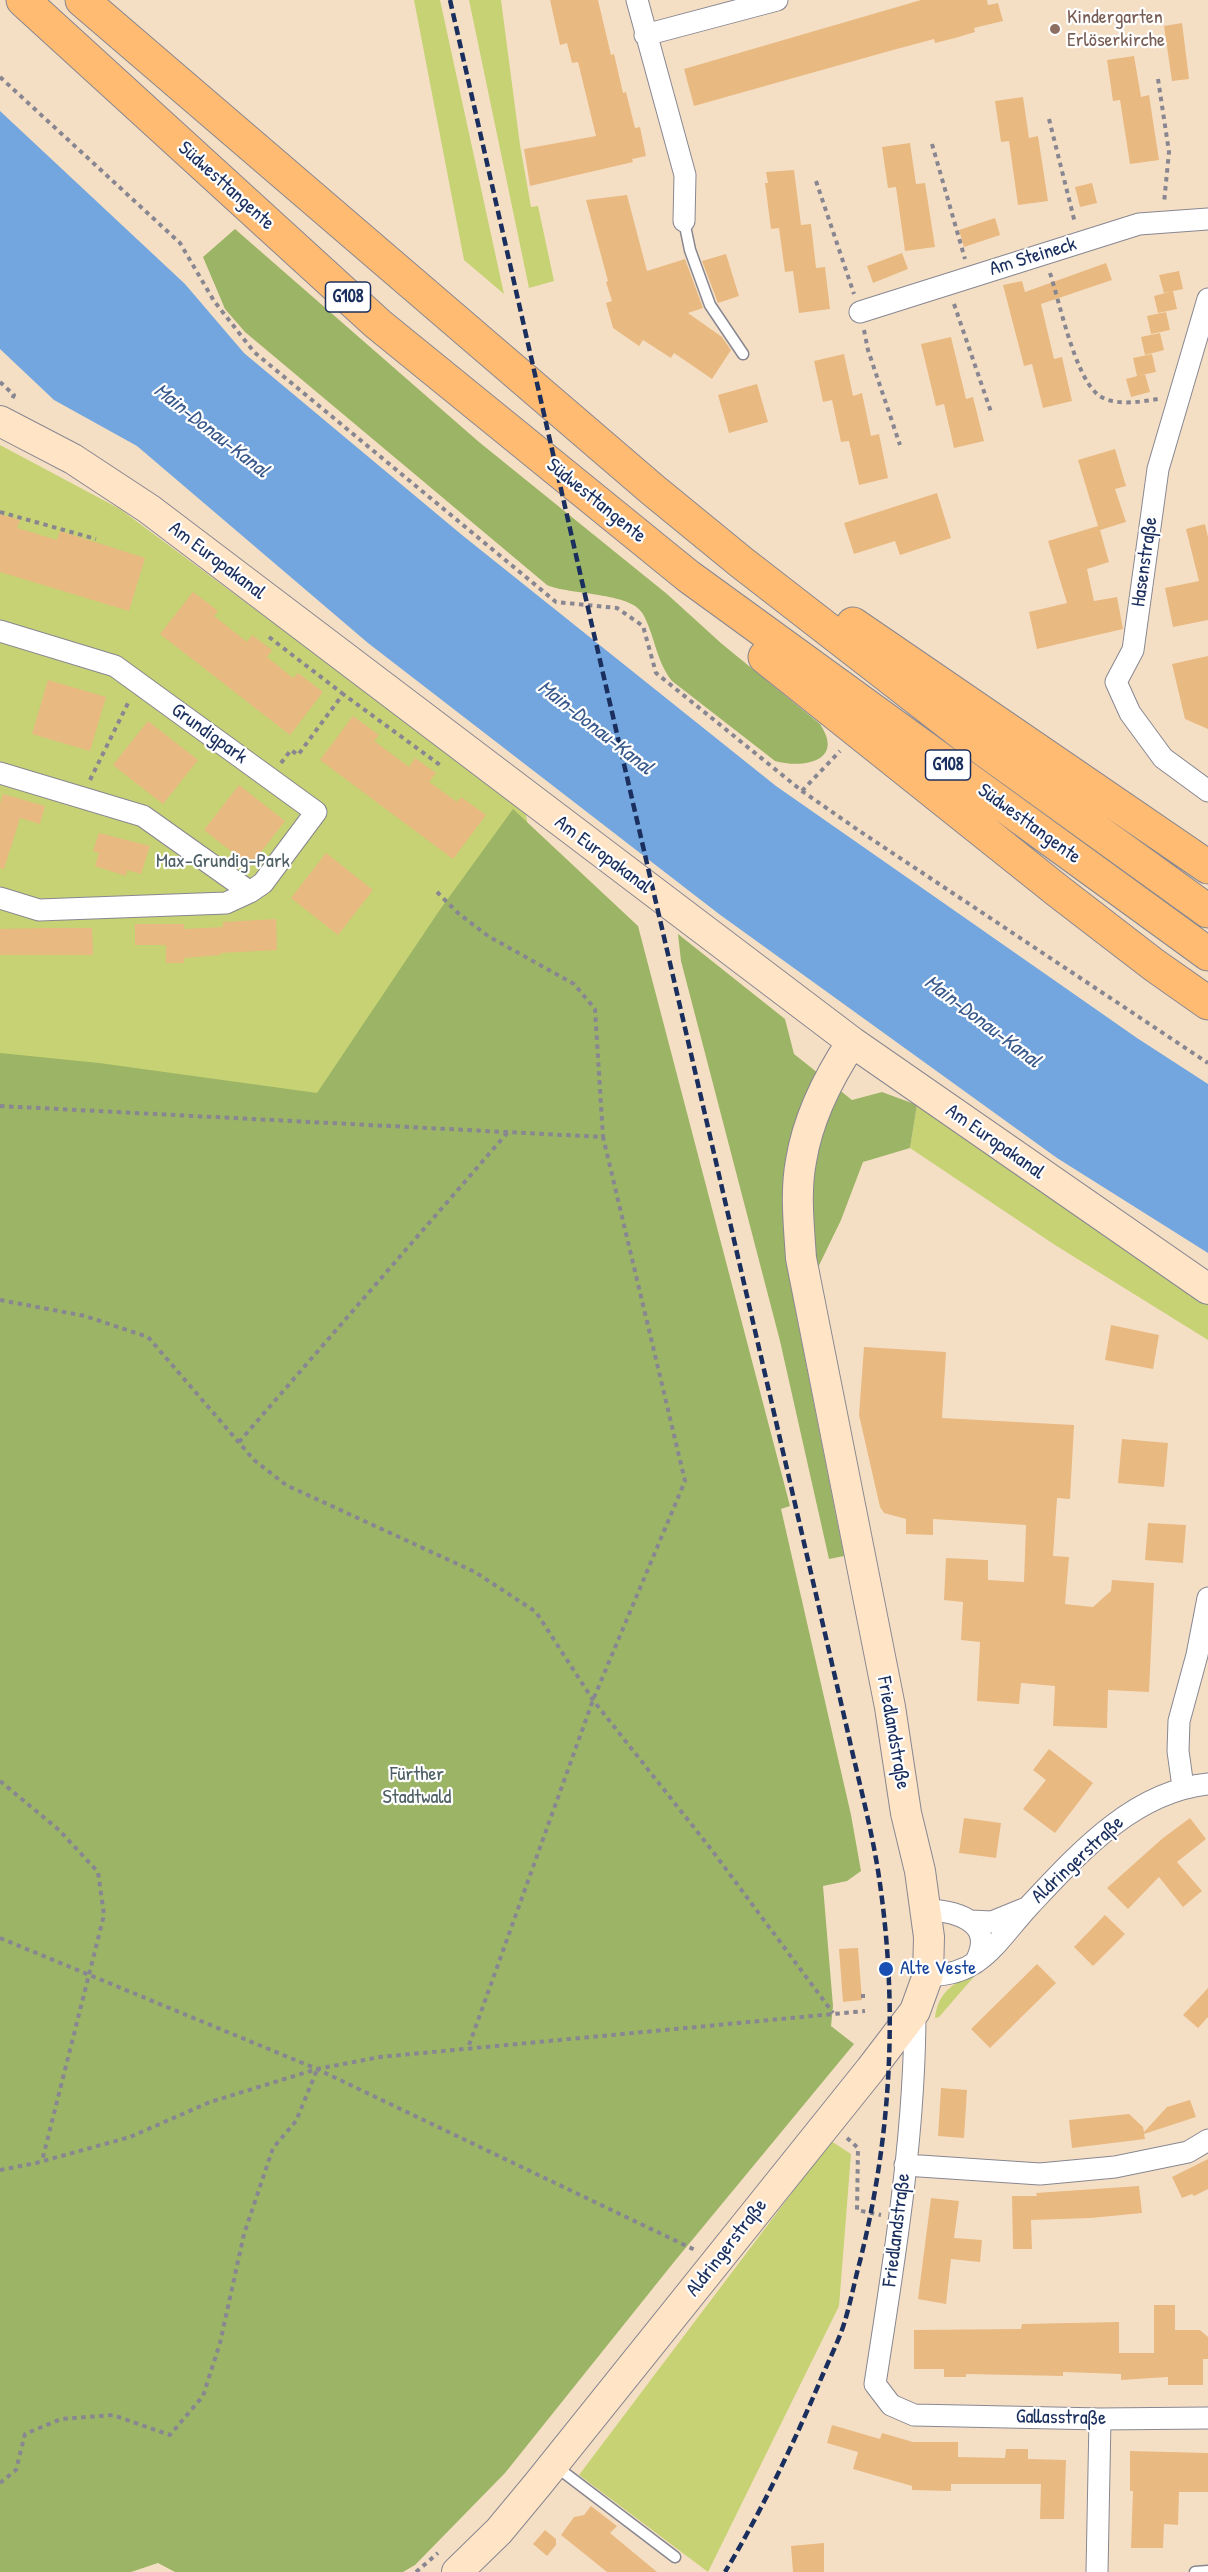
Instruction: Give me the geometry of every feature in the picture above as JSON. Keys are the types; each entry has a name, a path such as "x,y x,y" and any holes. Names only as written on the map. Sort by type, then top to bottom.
{"highway":[{"name":"Südwesttangente","path":"23,0 378,324 688,576 1208,954"},
{"name":"Südwesttangente","path":"82,0 635,474 741,562 964,735 1208,911"},
{"path":"741,562 866,632 1208,867"},
{"path":"688,576 708,604 730,628 857,733 1110,932 1208,1003"}],"main road":[{"name":"Am Europakanal","path":"7,408 73,459 149,509 852,1042 1208,1289"},
{"name":"Friedlandstraße","path":"852,1042 819,1100 801,1160 798,1209 801,1258 890,1707 906,1813 927,1910 928,1975 915,2011"},
{"name":"Aldringerstraße","path":"457,2572 499,2531 546,2474 915,2011"}],"street":[{"path":"637,0 685,175 684,221"},
{"path":"645,35 777,0"},
{"name":"Am Steineck","path":"860,312 1139,224 1208,219"},
{"name":"Hasenstraße","path":"1208,299 1158,469 1133,650 1116,682 1130,713 1163,758 1208,791"},
{"name":"Grundigpark","path":"0,631 115,666 316,812 263,883 226,903 39,910 0,898"},
{"path":"0,773 143,816 250,891"},
{"path":"1183,1787 1178,1751 1179,1721 1197,1655 1208,1599"},
{"name":"Aldringerstraße","path":"928,1975 950,1974 975,1963 1002,1939 1028,1907 1108,1829 1127,1814 1183,1787 1208,1784"},
{"name":"Aldringerstraße","path":"927,1910 954,1912 970,1920 992,1922 1028,1907"},
{"path":"970,1920 977,1927 982,1939 975,1963"},
{"name":"Friedlandstraße","path":"914,2415 891,2405 875,2384 914,2080 915,2011"},
{"path":"904,2165 1040,2174 1115,2167 1188,2152 1208,2140"},
{"name":"Gallasstraße","path":"914,2415 1100,2419 1208,2418"},
{"path":"1097,2572 1100,2419"}],"lane":[{"path":"684,221 690,250 710,305 743,354"},
{"path":"546,2474 675,2558"},
{"path":"1195,2572 1208,2571"}],"path":[{"path":"0,77 180,243 214,301 254,352 556,602 617,608 643,626 656,673 802,790 858,830 1208,1063"},
{"path":"1158,79 1169,152 1169,170 1162,221"},
{"path":"1049,119 1080,243"},
{"path":"932,144 970,277"},
{"path":"816,181 860,312 868,350 900,445"},
{"path":"1044,254 1081,371 1097,394 1125,404 1179,397"},
{"path":"947,284 991,412"},
{"path":"0,382 7,408"},
{"path":"0,512 96,539"},
{"path":"269,637 440,765"},
{"path":"82,797 138,683"},
{"path":"269,778 291,750 298,754 344,694"},
{"path":"802,790 857,733"},
{"path":"437,891 458,913 488,936 574,984 595,1009 603,1137 685,1481 593,1700 468,2048"},
{"path":"0,1106 603,1137"},
{"path":"238,1442 508,1131"},
{"path":"0,1300 85,1316 148,1337 254,1460 286,1485 475,1572 536,1612 593,1700 711,1849 833,2013"},
{"path":"0,1781 59,1830 98,1872 104,1915 42,2161"},
{"path":"0,1938 317,2070 697,2250"},
{"path":"0,2170 130,2138 210,2102 317,2070 380,2057 866,2011"},
{"path":"0,2483 16,2470 25,2434 61,2419 113,2415 170,2435 203,2396 220,2343 244,2234 273,2148 296,2121 317,2070"},
{"path":"844,2136 858,2148 857,2210 887,2216"}],"green space":[{"path":"414,0 440,0 504,294 464,260"},
{"path":"469,0 501,0 520,145 531,207 538,206 554,281 529,288"},
{"path":"235,229 479,442 667,594 722,644 820,724 828,747 824,754 809,763 775,761 672,681 662,665 647,622 636,607 613,598 547,585 245,332 225,309 203,257"},
{"name":"Max-Grundig-Park","path":"0,445 120,509 525,810 586,1129 0,1060"},
{"name":"Fürther Stadtwald","path":"513,809 638,926 790,1506 781,1509 851,1815 861,1871 847,1881 823,1886 833,2006 831,2026 854,2044 674,2262 505,2473 415,2565 403,2572 175,2572 158,2563 131,2572 0,2572 0,1053 99,1063 317,1093 439,911"},
{"path":"678,934 785,1019 794,1054 852,1100 882,1092 917,1105 910,1148 863,1162 841,1220 796,1313 844,1556 829,1559 780,1341 681,961"},
{"path":"917,1105 1208,1304 1208,1340 1055,1245 910,1148"},
{"path":"978,1972 939,2017 935,2018 944,1994 955,1984"},
{"path":"831,2141 851,2154 839,2306 708,2572 579,2475"}],"water":[{"name":"Main-Donau-Kanal","path":"0,111 185,284 244,353 462,535 776,786 1137,1038 1208,1084 1208,1253 1057,1158 719,914 368,643 137,446 54,400 0,349"}],"building":[{"path":"550,0 598,0 611,55 614,54 623,93 626,92 635,128 640,127 646,156 632,159 633,162 530,186 524,149 596,136 578,62 572,63 567,43 560,45"},
{"path":"921,0 987,0 988,5 998,3 1003,21 974,28 975,32 955,38 935,43 934,39 694,106 684,69"},
{"path":"1182,23 1189,79 1172,81 1164,26"},
{"path":"1134,56 1141,97 1149,95 1159,160 1130,164 1120,100 1113,101 1107,60"},
{"path":"1023,97 1029,138 1038,136 1048,201 1018,205 1009,141 1001,142 995,101"},
{"path":"910,143 916,184 925,183 935,247 905,251 896,187 888,188 882,147"},
{"path":"794,170 801,225 811,224 816,268 825,267 830,309 799,313 793,271 785,272 779,228 771,229 765,183 768,183 766,172"},
{"path":"1092,183 1097,203 1080,207 1075,187"},
{"path":"627,195 647,271 685,259 703,308 688,313 722,337 731,350 712,379 674,353 671,358 643,340 639,346 613,328 606,303 612,301 606,282 608,281 586,200"},
{"path":"995,218 1000,235 964,247 959,230"},
{"path":"902,253 908,269 873,283 867,266"},
{"path":"726,254 739,296 718,303 702,261"},
{"path":"1106,263 1112,280 1041,304 1054,359 1062,357 1072,401 1043,408 1032,364 1024,366 1003,285 1022,281 1025,292"},
{"path":"1179,271 1183,289 1164,293 1159,275"},
{"path":"1173,291 1177,309 1158,313 1154,296"},
{"path":"1166,312 1170,330 1151,334 1147,316"},
{"path":"1160,333 1164,350 1145,355 1141,337"},
{"path":"951,337 966,399 973,397 984,441 954,448 944,404 936,406 921,344"},
{"path":"844,354 853,396 862,393 871,436 879,434 888,478 859,485 849,441 841,442 832,400 823,402 814,361"},
{"path":"1152,354 1156,372 1137,376 1133,358"},
{"path":"1145,374 1150,392 1131,397 1126,379"},
{"path":"757,384 768,422 729,433 718,395"},
{"path":"1115,449 1126,486 1115,489 1126,522 1100,530 1109,562 1087,569 1094,601 1117,597 1123,629 1037,649 1029,612 1067,603 1048,541 1098,526 1078,460"},
{"path":"937,493 951,538 900,555 895,541 854,554 844,523"},
{"path":"0,514 20,520 17,528 57,540 60,531 145,558 129,611 0,572"},
{"path":"1205,524 1208,537 1208,620 1173,627 1165,588 1199,581 1186,529"},
{"path":"193,592 218,611 214,616 247,642 252,635 272,650 267,657 293,678 298,673 323,692 290,735 160,634"},
{"path":"1208,656 1208,729 1185,719 1172,664"},
{"path":"48,680 106,697 90,751 32,734"},
{"path":"353,716 379,735 374,741 409,767 415,758 436,773 429,782 457,802 461,797 486,815 453,859 320,760"},
{"path":"148,721 198,760 163,804 113,765"},
{"path":"239,785 285,821 250,866 204,830"},
{"path":"3,794 45,806 40,824 20,818 4,869 0,868 0,804"},
{"path":"99,833 150,846 141,874 127,870 126,876 95,866 99,853 93,851"},
{"path":"326,853 373,890 338,935 291,898"},
{"path":"276,919 277,950 220,953 221,955 184,958 184,963 166,963 166,945 135,945 135,924 184,924 184,929 223,927 223,922"},
{"path":"92,928 93,955 0,955 0,929"},
{"path":"1111,1325 1159,1335 1153,1369 1105,1360"},
{"path":"864,1347 946,1352 942,1418 1074,1425 1070,1499 1057,1498 1053,1556 1069,1557 1065,1604 1093,1607 1111,1591 1112,1580 1154,1583 1149,1692 1108,1690 1107,1728 1053,1726 1055,1686 1021,1683 1019,1704 977,1701 980,1642 961,1640 963,1602 944,1600 946,1558 988,1560 988,1580 1024,1582 1026,1525 933,1519 933,1535 906,1534 906,1519 884,1513 880,1507 859,1415"},
{"path":"1122,1439 1168,1443 1164,1487 1118,1483"},
{"path":"1148,1523 1186,1525 1183,1563 1145,1560"},
{"path":"1049,1749 1093,1783 1055,1833 1023,1809 1046,1780 1033,1770"},
{"path":"964,1818 1001,1823 996,1858 959,1853"},
{"path":"1190,1818 1206,1839 1177,1862 1202,1891 1183,1907 1159,1877 1128,1909 1107,1888 1163,1838"},
{"path":"1105,1915 1125,1934 1093,1966 1074,1947"},
{"path":"858,1948 862,2000 843,2002 839,1949"},
{"path":"1037,1964 1056,1983 990,2048 971,2029"},
{"path":"1208,1988 1208,2017 1198,2028 1183,2015"},
{"path":"941,2088 967,2090 964,2138 938,2136"},
{"path":"1190,2100 1196,2117 1144,2134 1145,2139 1072,2148 1069,2120 1129,2114 1143,2127 1144,2132 1167,2107"},
{"path":"1208,2159 1208,2189 1194,2196 1192,2194 1182,2198 1172,2177"},
{"path":"1139,2186 1142,2213 1031,2220 1032,2249 1013,2249 1012,2196 1037,2196 1036,2193"},
{"path":"931,2198 959,2201 954,2238 982,2240 980,2262 951,2259 946,2304 918,2299"},
{"path":"1154,2305 1175,2305 1175,2330 1200,2330 1208,2337 1208,2359 1203,2359 1203,2385 1168,2385 1168,2377 1121,2380 1121,2374 1063,2372 1063,2376 966,2374 966,2377 944,2377 944,2369 914,2369 914,2330 1021,2329 1022,2324 1119,2322 1119,2353 1154,2353"},
{"path":"832,2425 880,2439 882,2433 913,2442 958,2442 958,2457 1005,2458 1006,2449 1028,2449 1028,2459 1066,2460 1064,2519 1040,2519 1041,2484 951,2484 951,2491 912,2490 912,2486 853,2469 858,2452 827,2443"},
{"path":"1130,2451 1208,2453 1208,2492 1179,2492 1178,2525 1164,2524 1163,2548 1131,2548 1133,2491 1130,2491"},
{"path":"591,2506 617,2526 610,2533 657,2572 607,2572 561,2535 574,2517 584,2515"},
{"path":"545,2530 556,2539 556,2545 547,2556 533,2544"},
{"path":"824,2543 824,2572 793,2572 791,2546"}],"railway":[{"path":"450,0 593,630 866,1808 886,1932 890,2026 885,2121 879,2168 850,2303 837,2342 797,2433 763,2503 725,2572"}],"place":[{"name":"Kindergarten Erlöserkirche","path":"1055,29"},
{"name":"Alte Veste","path":"886,1969"}]}
